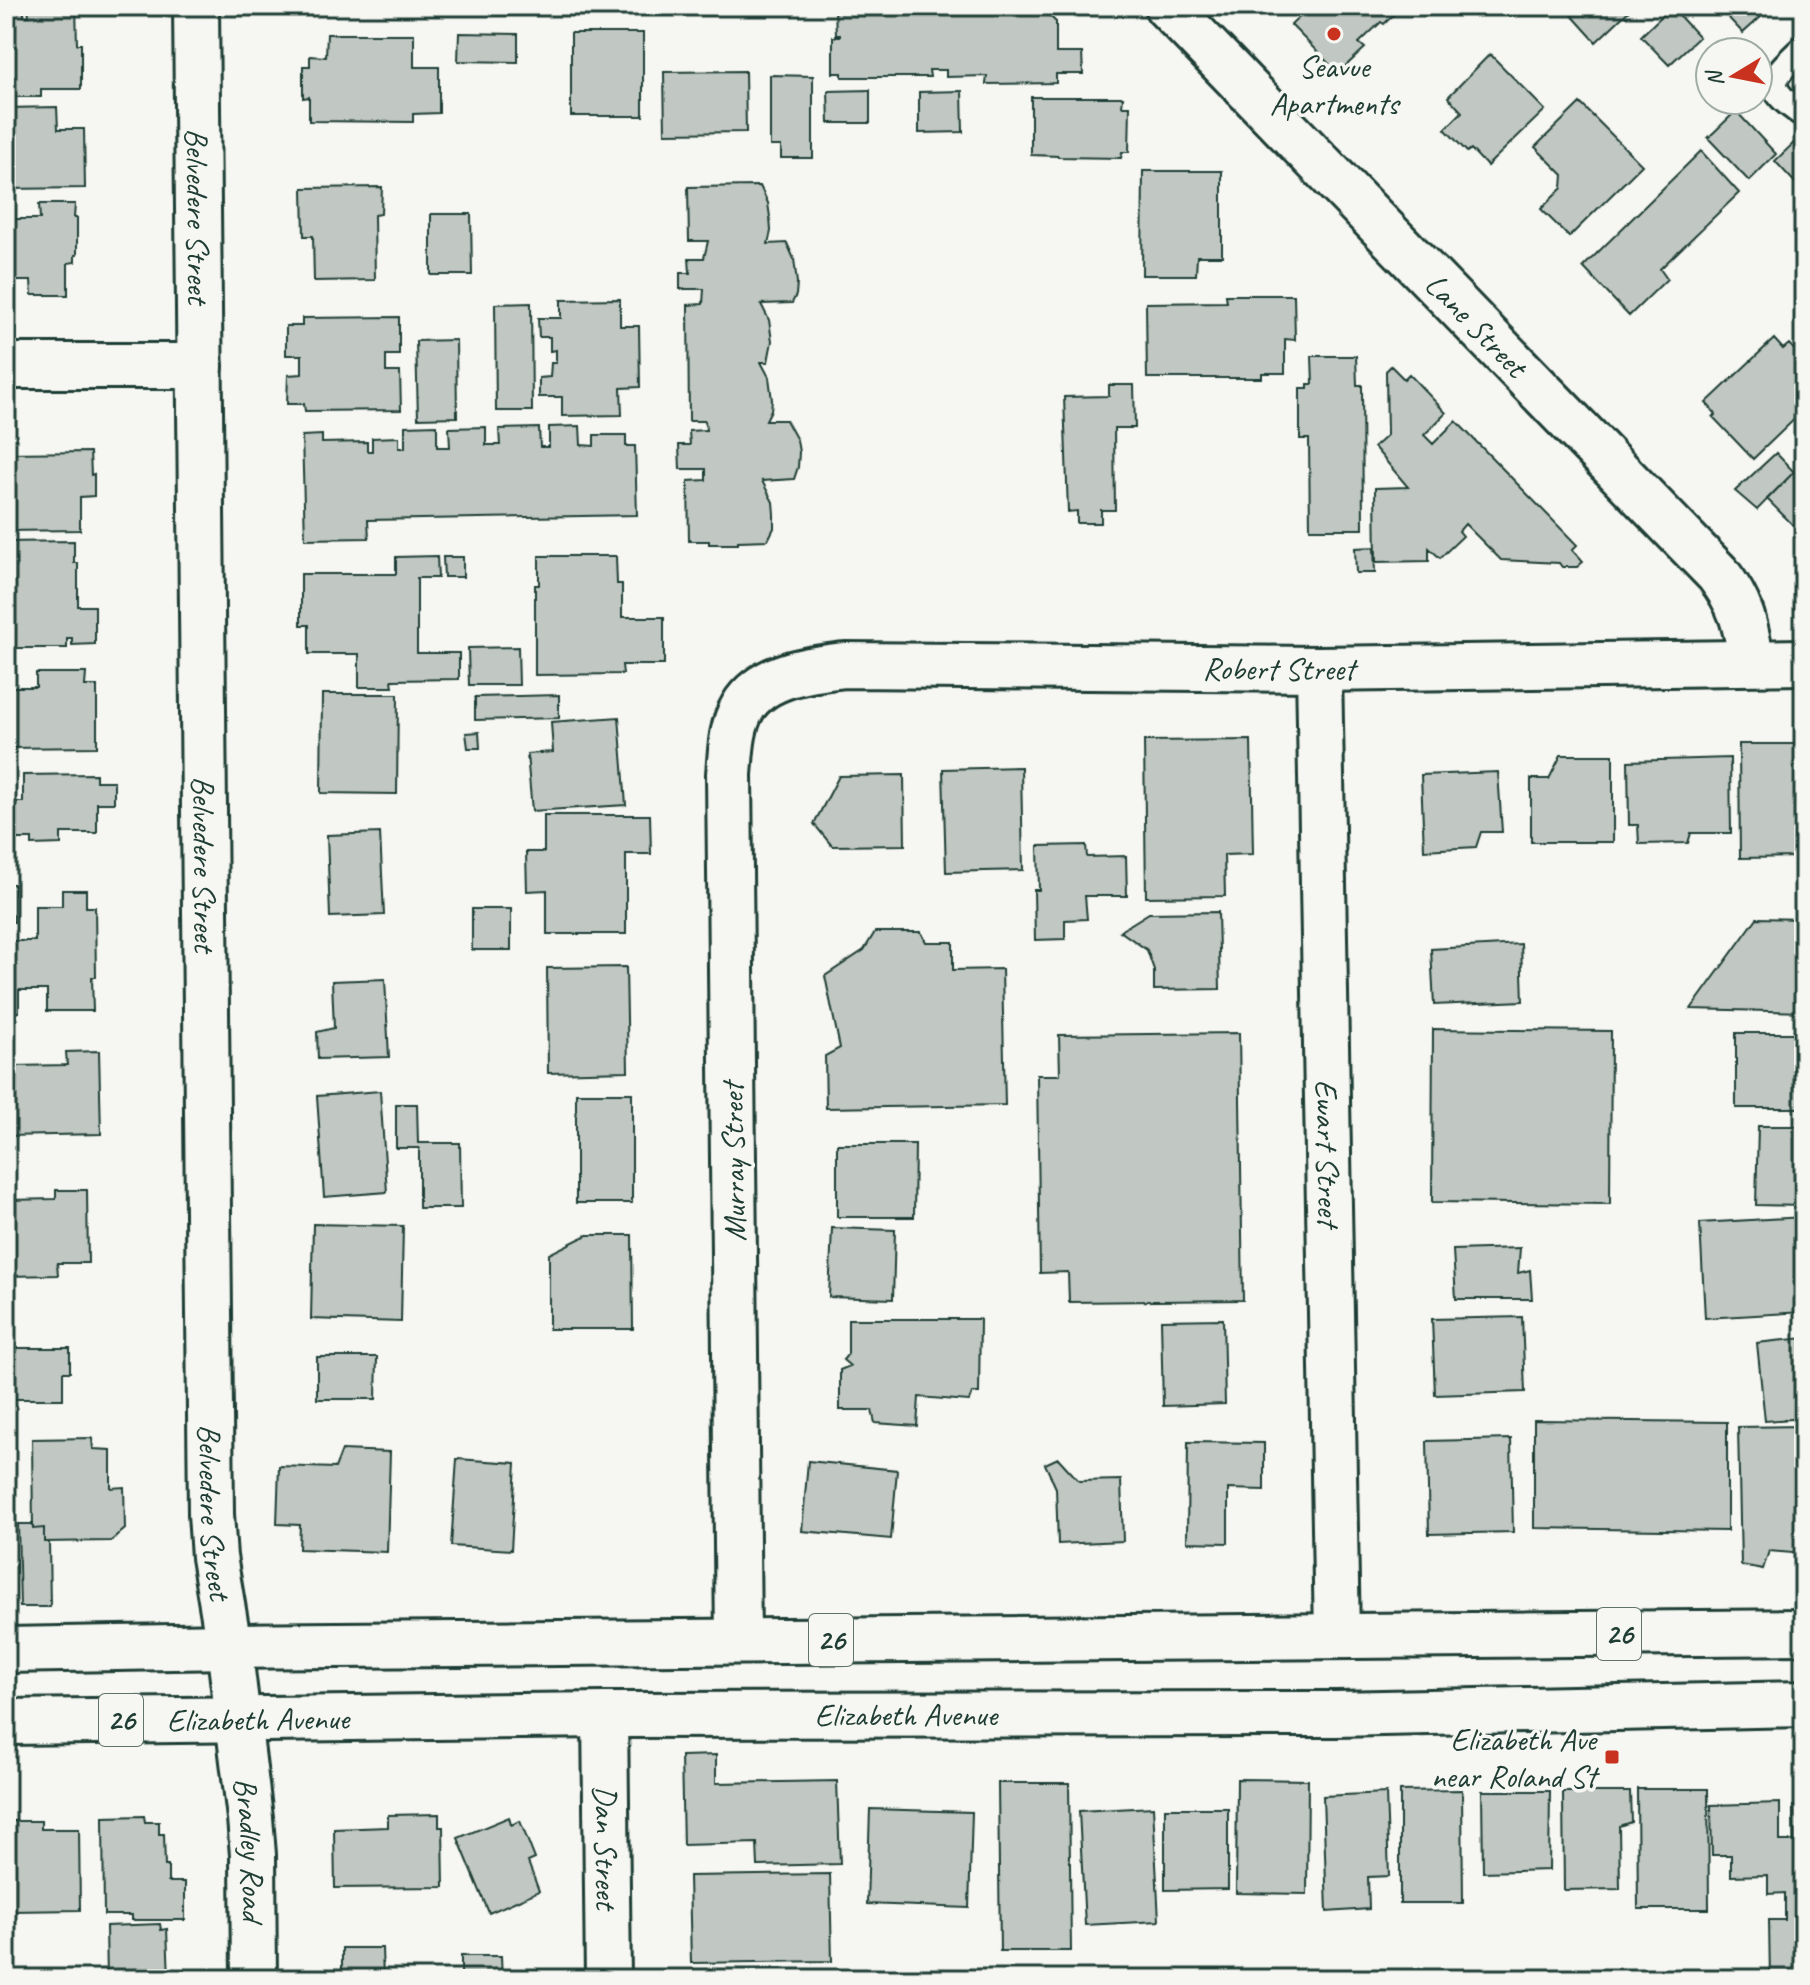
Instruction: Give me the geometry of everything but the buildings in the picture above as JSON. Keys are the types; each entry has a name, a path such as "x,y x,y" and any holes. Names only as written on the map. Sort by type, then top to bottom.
{"main road":[{"name":"Belvedere Street","path":"196,6 211,1514 214,1557 237,1718"},
{"name":"Lane Street","path":"1167,6 1718,574 1733,593 1741,610 1752,662"},
{"path":"6,366 200,366"},
{"name":"Robert Street","path":"757,691 783,678 812,669 845,665 1319,669 1804,662"},
{"name":"Ewart Street","path":"1319,669 1337,1636"},
{"name":"Murray Street","path":"738,1641 729,774 733,735 743,708 757,691"},
{"name":"26","path":"6,1650 1804,1632"},
{"name":"Elizabeth Avenue","path":"6,1722 605,1715 1336,1714 1804,1704"},
{"name":"Dan Street","path":"605,1715 608,1979"},
{"name":"Bradley Road","path":"237,1718 253,1855 254,1979"}],"lane":[{"path":"1804,47 1781,69 1774,84 1780,97 1804,115"}],"place":[{"name":"Seavue Apartments","path":"1334,34"},
{"name":"Elizabeth Ave near Roland St","path":"1612,1757"}]}
